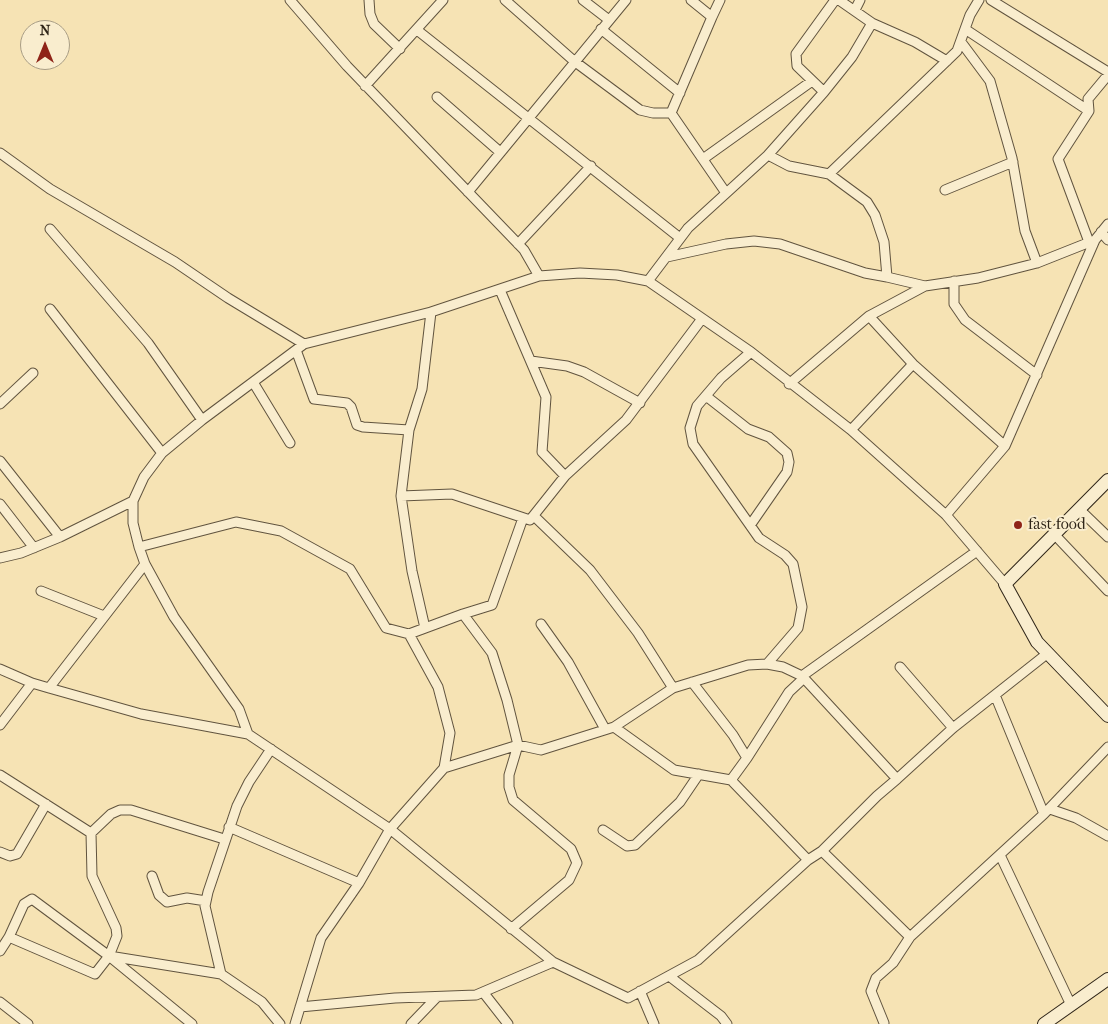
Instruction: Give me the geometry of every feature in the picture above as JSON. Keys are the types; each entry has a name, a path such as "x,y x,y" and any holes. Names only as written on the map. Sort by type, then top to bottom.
{"street":[{"path":"290,0 365,86 518,244 531,260 539,276"},
{"path":"369,0 370,14 374,24 400,48"},
{"path":"365,86 443,0"},
{"path":"505,0 574,61 640,110 652,113 671,113"},
{"path":"583,0 609,20"},
{"path":"468,192 626,0"},
{"path":"691,0 712,17"},
{"path":"824,92 797,66 796,54 837,0 855,10 872,23 924,46 947,61"},
{"path":"855,10 860,0"},
{"path":"829,174 957,51 979,0"},
{"path":"992,0 1108,73 1088,99 1089,111 1058,159 1092,241"},
{"path":"671,113 718,1"},
{"path":"648,281 668,257 680,238 768,155 824,92 852,56 872,23"},
{"path":"601,29 680,93"},
{"path":"965,29 1089,111"},
{"path":"417,30 680,238"},
{"path":"961,42 990,81 1013,162 1025,232 1037,263"},
{"path":"703,159 812,81"},
{"path":"437,97 500,152"},
{"path":"671,113 726,193"},
{"path":"0,153 50,189 176,262 228,298 304,344"},
{"path":"768,155 789,166 829,174 867,202 875,215 884,242 887,277"},
{"path":"945,190 1013,162"},
{"path":"518,244 591,166"},
{"path":"946,515 1005,446 1037,376 1092,241 1108,224"},
{"path":"50,229 148,343 202,420"},
{"path":"1101,232 1108,240"},
{"path":"668,257 726,244 754,241 780,244 866,273 925,286"},
{"path":"789,384 869,316 925,286 1037,263 1092,241"},
{"path":"248,734 239,709 174,618 145,564 133,522 133,501 144,477 162,453 202,420 304,344 431,312 539,276 580,273 617,275 648,281 701,320 751,352 789,384 851,430 946,515 1005,584 1037,642 1108,716"},
{"path":"954,281 954,304 965,320 1037,376"},
{"path":"500,290 546,397 542,452 565,476"},
{"path":"50,310 162,453"},
{"path":"425,628 412,571 401,496 409,430 422,389 431,312"},
{"path":"869,316 913,364 1005,446"},
{"path":"401,496 452,494 530,520 565,476 626,420 701,320"},
{"path":"296,350 314,399 347,403 357,425 363,428 409,430"},
{"path":"751,352 721,378 706,396 693,415 690,428 693,444 759,538 785,555 793,564 802,607 798,628 767,664"},
{"path":"531,361 567,366 584,372 640,403"},
{"path":"851,430 913,364"},
{"path":"0,404 33,373"},
{"path":"254,382 290,443"},
{"path":"706,396 748,429 769,437 787,453 789,462 788,472 751,524"},
{"path":"0,461 60,537"},
{"path":"1005,584 1108,480"},
{"path":"0,558 34,548 60,537 133,501"},
{"path":"0,504 34,548"},
{"path":"1079,509 1108,537"},
{"path":"534,516 590,570 638,633 673,688"},
{"path":"139,547 236,522 281,531 350,569 386,628 409,634 492,605 524,518"},
{"path":"1054,534 1108,591"},
{"path":"731,780 789,692 803,677 977,552"},
{"path":"49,688 145,564"},
{"path":"41,591 104,616"},
{"path":"463,614 492,653 518,745 509,775 509,787 513,800 571,849 577,863 569,880 512,929"},
{"path":"542,624 609,728 674,770 731,780 808,860"},
{"path":"409,634 438,687 450,733 444,768"},
{"path":"0,669 32,683 141,714 248,734 390,829 553,962 628,998 698,960 808,860 822,851 877,796 952,728 1048,653"},
{"path":"295,1024 321,938 359,883 390,829 444,768 518,745 542,750 609,728 673,688 748,665 767,664 783,668 803,677 897,779"},
{"path":"900,667 952,728"},
{"path":"692,682 733,734 747,758"},
{"path":"0,725 32,683"},
{"path":"995,695 1047,811"},
{"path":"884,1023 871,991 871,986 876,978 893,963 910,937 1047,811 1108,747"},
{"path":"221,974 208,924 206,901 229,827 249,782 271,749"},
{"path":"603,830 627,846 635,844 680,802 699,774"},
{"path":"0,775 92,833"},
{"path":"0,852 10,856 17,854 46,804"},
{"path":"9,937 95,974 109,956 117,936 116,928 92,876 92,833 111,814 120,810 131,810 224,839"},
{"path":"1047,811 1076,818 1108,836"},
{"path":"229,827 359,883"},
{"path":"822,851 910,937"},
{"path":"1000,855 1071,1004"},
{"path":"152,876 159,895 166,902 188,898 206,901"},
{"path":"0,951 9,937 24,904 32,899 109,956 192,1024"},
{"path":"109,956 221,974 262,1002 280,1024"},
{"path":"300,1007 395,998 476,996 553,962"},
{"path":"669,976 721,1016 727,1024"},
{"path":"1044,1024 1108,979"},
{"path":"640,991 654,1024"},
{"path":"483,992 508,1024"},
{"path":"411,1024 437,997"},
{"path":"0,1002 28,1024"}],"place":[{"name":"fast food","path":"1018,525"}]}
